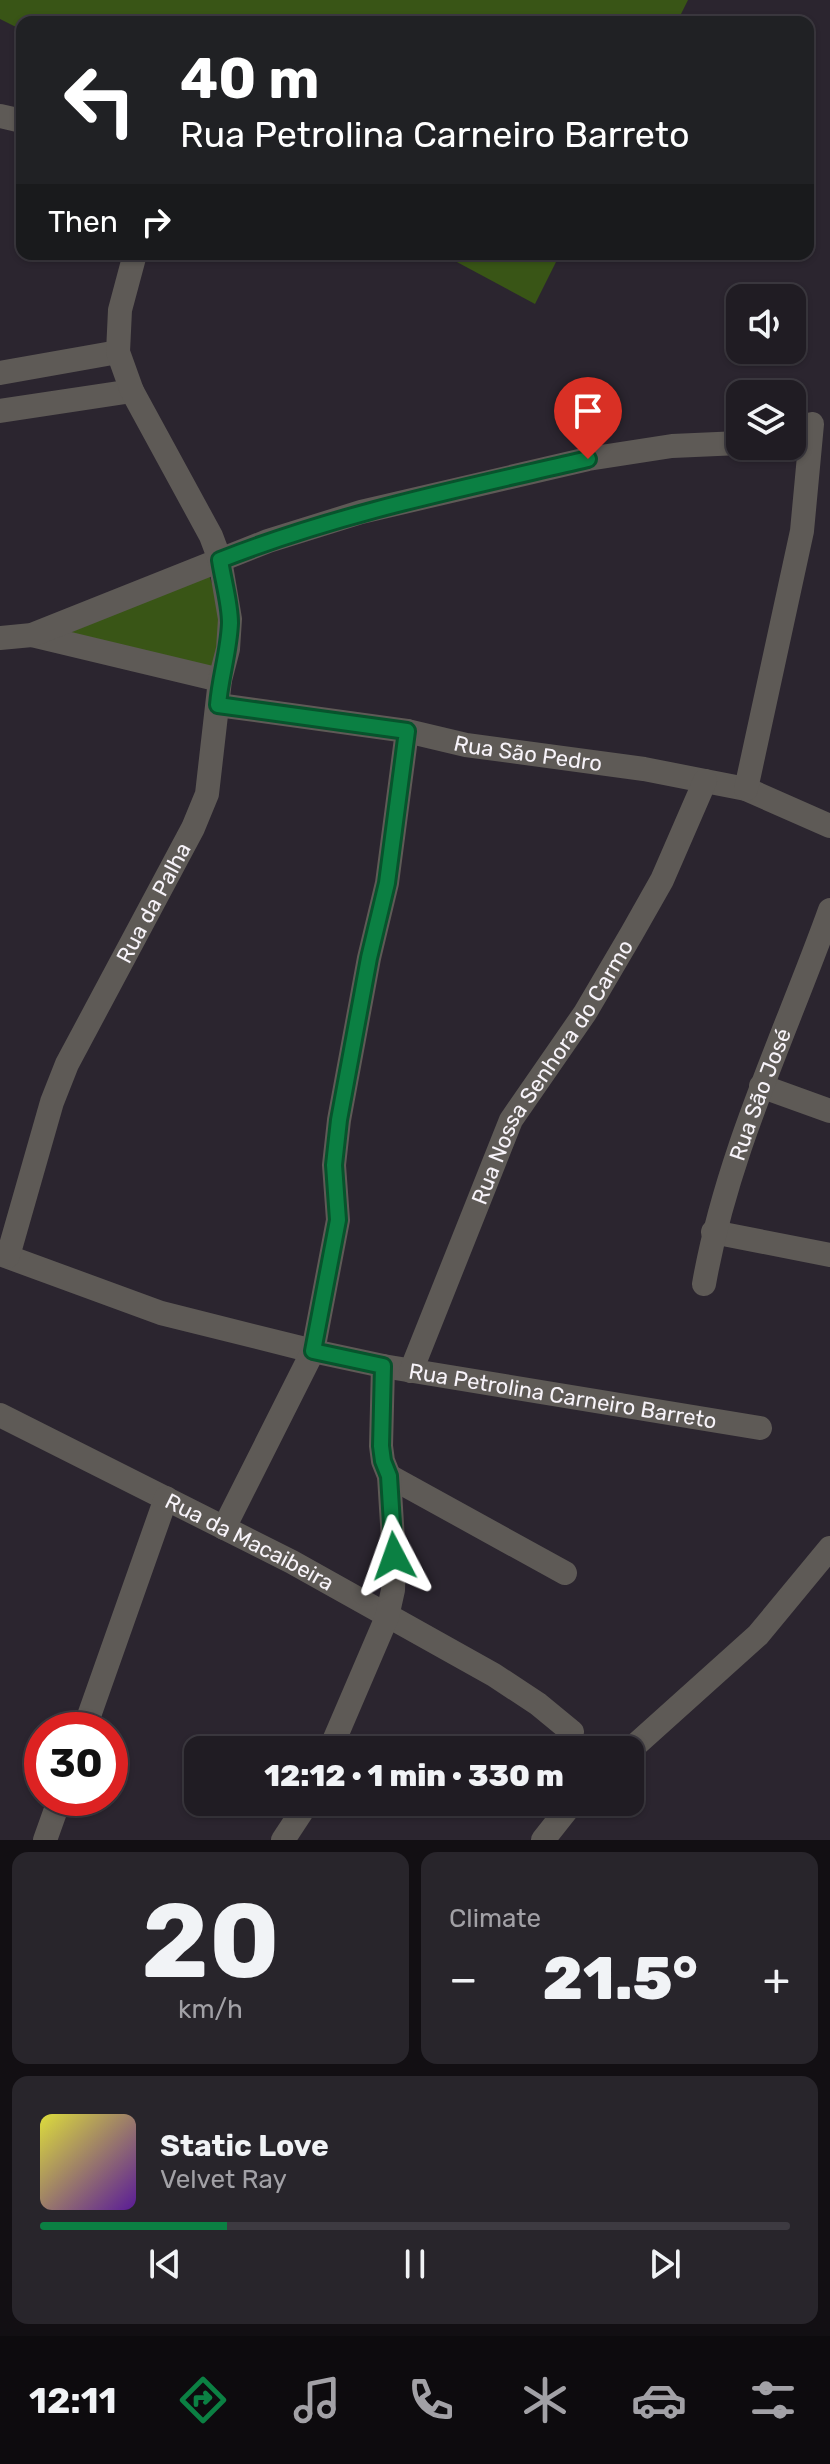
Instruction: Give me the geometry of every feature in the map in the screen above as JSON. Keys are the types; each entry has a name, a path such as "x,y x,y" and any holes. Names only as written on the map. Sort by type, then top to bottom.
{"street":[{"path":"0,373 118,352 120,310 133,260"},
{"name":"Rua da Palha","path":"4,1255 67,1064 193,828 207,794 220,680 228,649 230,619 220,560 211,536 132,391 118,352"},
{"path":"0,411 132,391"},
{"path":"746,789 802,531 811,426"},
{"path":"0,638 32,635 268,541 361,512 588,459 672,446 726,444"},
{"path":"32,635 220,680"},
{"name":"Rua São Pedro","path":"218,705 407,731 466,745 644,769 746,789 830,826"},
{"path":"224,1528 313,1351 337,1229 334,1165 339,1120 369,958 387,883 407,731"},
{"name":"Rua Nossa Senhora do Carmo","path":"411,1371 511,1120 585,1013 632,933 662,880 705,781"},
{"name":"Rua São José","path":"704,1284 713,1232 732,1167 761,1086 819,975 830,910"},
{"path":"761,1086 830,1111"},
{"path":"713,1232 830,1255"},
{"name":"Rua Petrolina Carneiro Barreto","path":"4,1255 161,1313 313,1351 411,1371 760,1428"},
{"path":"336,1736 387,1617 393,1590 389,1476 381,1446 383,1366"},
{"name":"Rua da Macaibeira","path":"0,1415 292,1562 494,1675 538,1704 572,1732"},
{"path":"389,1476 565,1573"},
{"path":"90,1712 166,1498"},
{"path":"644,1737 758,1635 830,1548"},
{"path":"45,1840 54,1816"},
{"path":"283,1840 299,1816"},
{"path":"543,1840 562,1816"}],"green space":[{"path":"0,0 688,0 680,16 16,16 16,27 0,19"},
{"path":"453,260 557,260 535,304"},
{"path":"208,572 223,616 216,673 62,636"}],"route":[{"path":"394,1556 389,1476 381,1446 383,1366 313,1351 336,1239 338,1220 334,1165 339,1120 369,958 387,883 407,731 218,705 230,619 220,560 268,541 361,512 588,459"}]}
